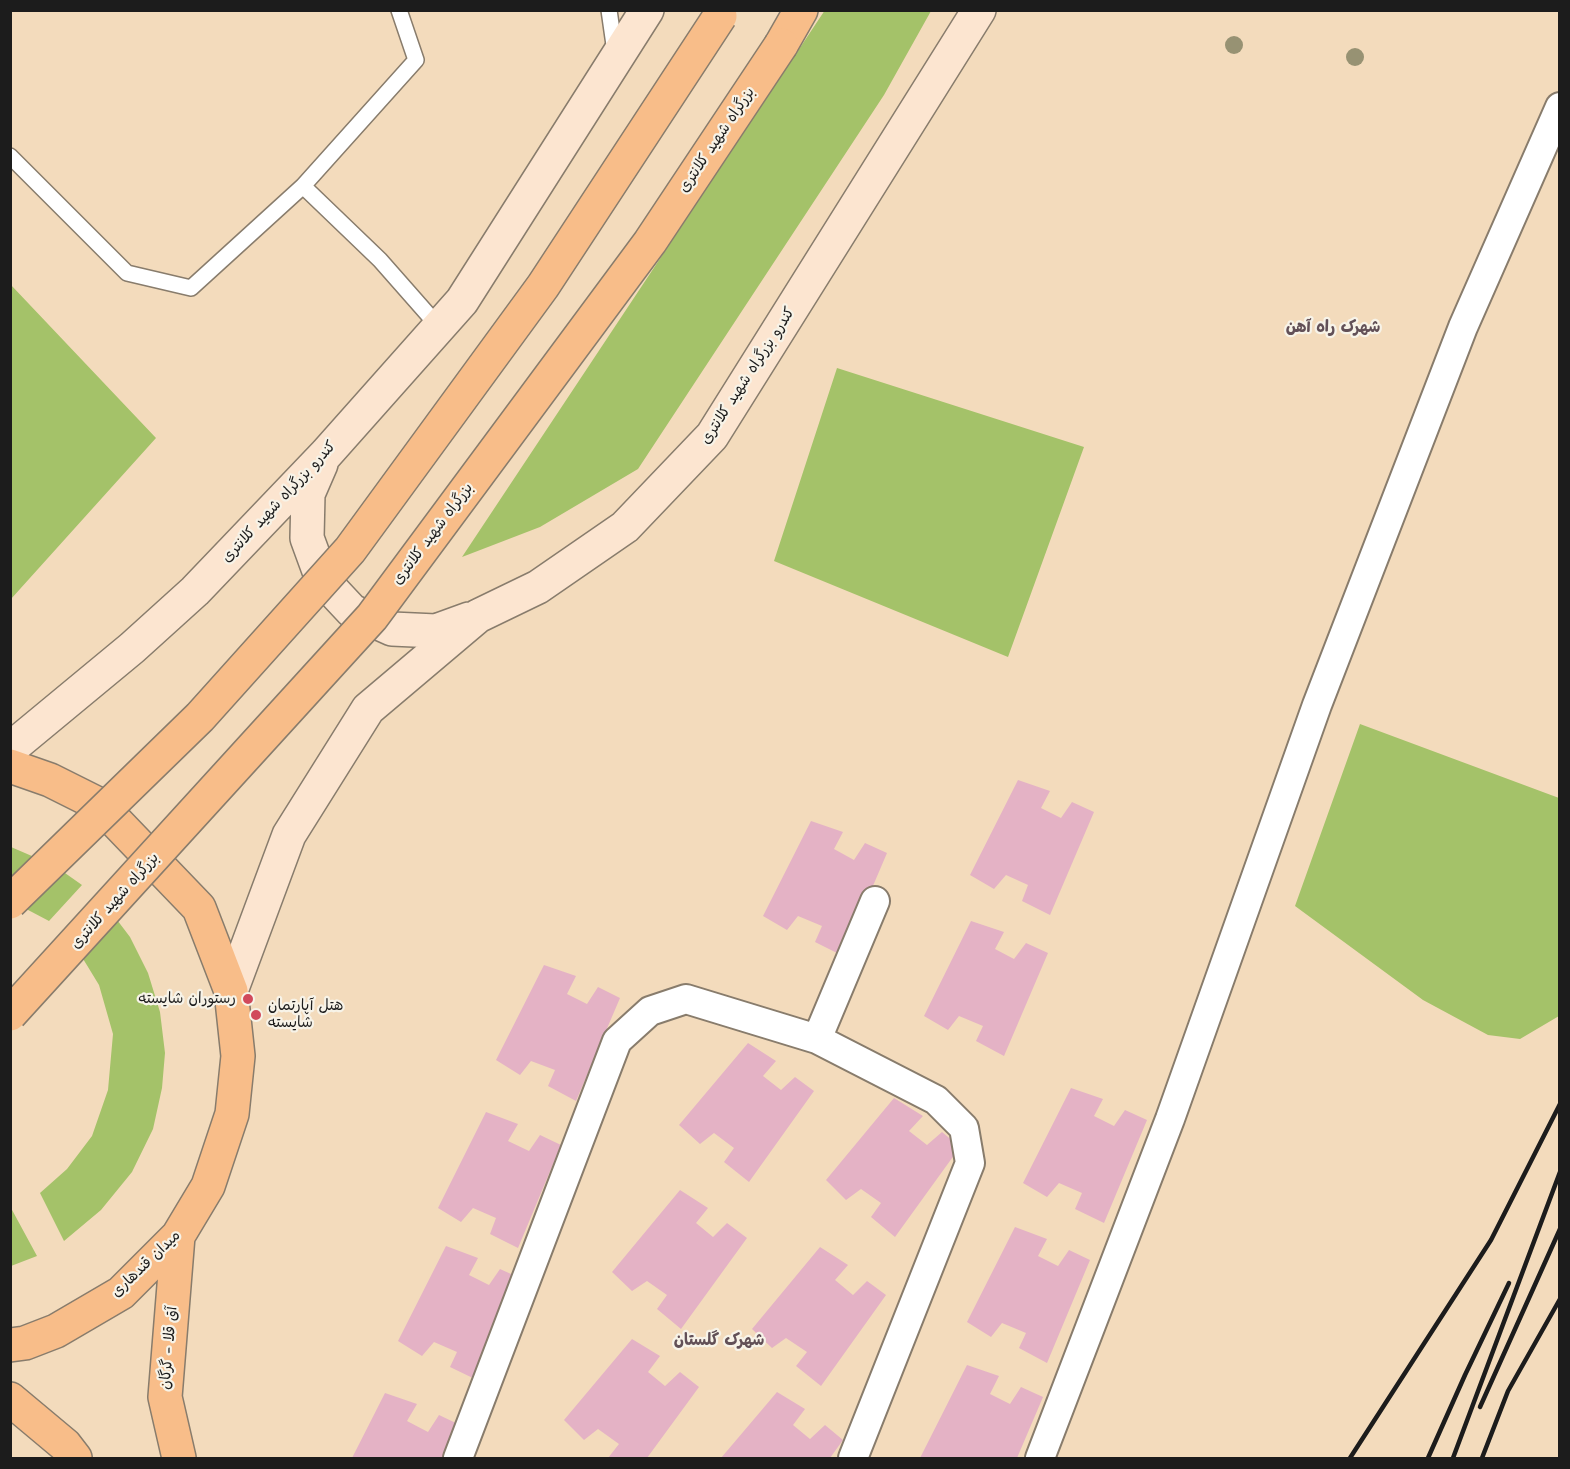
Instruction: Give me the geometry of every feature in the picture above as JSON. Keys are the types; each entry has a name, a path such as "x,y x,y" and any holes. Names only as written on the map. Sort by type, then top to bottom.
{"highway":[{"name":"بزرگراه شهید کلانتری","path":"10,1014 372,617 650,242 781,45 801,10"},
{"path":"10,902 200,717 350,550 543,286 722,13"},
{"name":"میدان قندهاری","path":"10,766 50,780 100,805 199,908 231,992 238,1056 232,1114 208,1186 178,1236 121,1293 56,1332 25,1343 10,1345"},
{"name":"آق قلا - گرگان","path":"178,1236 165,1397 179,1458"},
{"path":"10,1400 65,1445 75,1458"}],"main road":[{"name":"کندرو بزرگراه شهید کلانتری","path":"10,748 132,648 195,591 326,454 462,301 647,10"},
{"name":"کندرو بزرگراه شهید کلانتری","path":"231,992 289,835 368,709 478,616 538,587 625,528 712,436 979,10"},
{"path":"326,454 308,494 307,538 322,579 352,611 392,629 436,631 478,616"}],"street":[{"path":"1040,1458 1170,1119 1321,693 1463,327 1560,107"},
{"path":"817,1039 875,901"},
{"path":"458,1458 617,1041 651,1011 686,999 817,1039 936,1100 964,1128 970,1163 854,1458"}],"lane":[{"path":"10,156 127,273 190,288 303,186 416,60 399,10"},
{"path":"609,10 616,59"},
{"path":"303,186 380,260 439,327"}],"green space":[{"path":"825,10 931,11 884,95 638,469 540,527 462,557"},
{"path":"11,285 156,438 11,599"},
{"path":"837,368 1084,447 1008,657 774,561"},
{"path":"1360,724 1559,798 1559,1016 1520,1039 1488,1035 1423,1000 1295,906"},
{"path":"11,847 55,866 82,885 49,921 11,901"},
{"path":"108,908 130,937 148,973 160,1012 165,1053 162,1088 153,1129 132,1172 101,1210 64,1241 40,1193 67,1169 92,1136 108,1090 113,1034 99,985 74,944"},
{"path":"11,1208 37,1256 10,1266"}],"building":[{"path":"1018,780 1050,791 1041,808 1061,818 1072,802 1094,812 1050,915 1022,901 1028,885 1006,875 994,889 970,875"},
{"path":"811,821 843,832 834,849 854,860 865,843 887,853 843,956 815,942 822,926 798,916 787,930 763,916"},
{"path":"971,921 1004,932 995,949 1014,959 1026,943 1048,953 1004,1056 976,1041 983,1026 959,1016 948,1030 924,1016"},
{"path":"544,965 576,976 567,994 587,1004 598,987 620,998 576,1101 548,1086 555,1070 531,1061 520,1075 496,1060"},
{"path":"748,1043 776,1061 763,1076 781,1090 795,1077 814,1091 749,1182 724,1162 734,1148 714,1133 700,1144 679,1125"},
{"path":"1071,1088 1103,1099 1094,1116 1114,1126 1125,1110 1147,1120 1104,1223 1075,1209 1082,1193 1059,1183 1047,1197 1023,1183"},
{"path":"894,1098 923,1116 909,1131 927,1145 942,1132 960,1147 895,1237 871,1217 881,1203 861,1189 846,1200 826,1180"},
{"path":"486,1112 518,1124 508,1141 529,1151 540,1135 561,1145 518,1248 490,1234 496,1218 473,1208 461,1222 438,1208"},
{"path":"680,1190 708,1208 696,1223 713,1237 727,1223 747,1238 681,1329 657,1309 667,1295 647,1281 632,1291 612,1272"},
{"path":"1015,1227 1047,1239 1038,1256 1058,1266 1069,1250 1090,1260 1047,1363 1019,1348 1026,1333 1002,1323 991,1337 967,1322"},
{"path":"446,1246 478,1258 469,1275 489,1285 500,1269 522,1279 479,1381 450,1367 457,1352 434,1342 422,1356 398,1341"},
{"path":"820,1247 848,1265 835,1280 853,1295 867,1281 886,1295 821,1386 796,1366 807,1352 786,1338 772,1348 752,1329"},
{"path":"632,1339 660,1356 648,1372 665,1386 680,1372 699,1387 647,1458 608,1458 619,1444 598,1429 584,1440 564,1420"},
{"path":"967,1365 999,1376 990,1394 1010,1404 1021,1387 1043,1397 1017,1458 920,1458"},
{"path":"777,1392 805,1409 793,1425 810,1439 825,1425 843,1440 830,1458 721,1458"},
{"path":"385,1393 417,1404 407,1421 428,1432 439,1415 460,1425 447,1458 352,1458"}],"railway":[{"path":"1350,1458 1491,1240 1560,1104"},
{"path":"1453,1458 1560,1172"},
{"path":"1480,1407 1560,1229"},
{"path":"1428,1458 1509,1283"},
{"path":"1482,1458 1508,1391 1560,1299"}],"place":[{"name":"رستوران شایسته","path":"248,999"},
{"name":"هتل آپارتمان شایسته","path":"256,1015"}],"district":[{"name":"شهرک راه آهن","path":"1333,328"},
{"name":"شهرک گلستان","path":"719,1341"}]}
